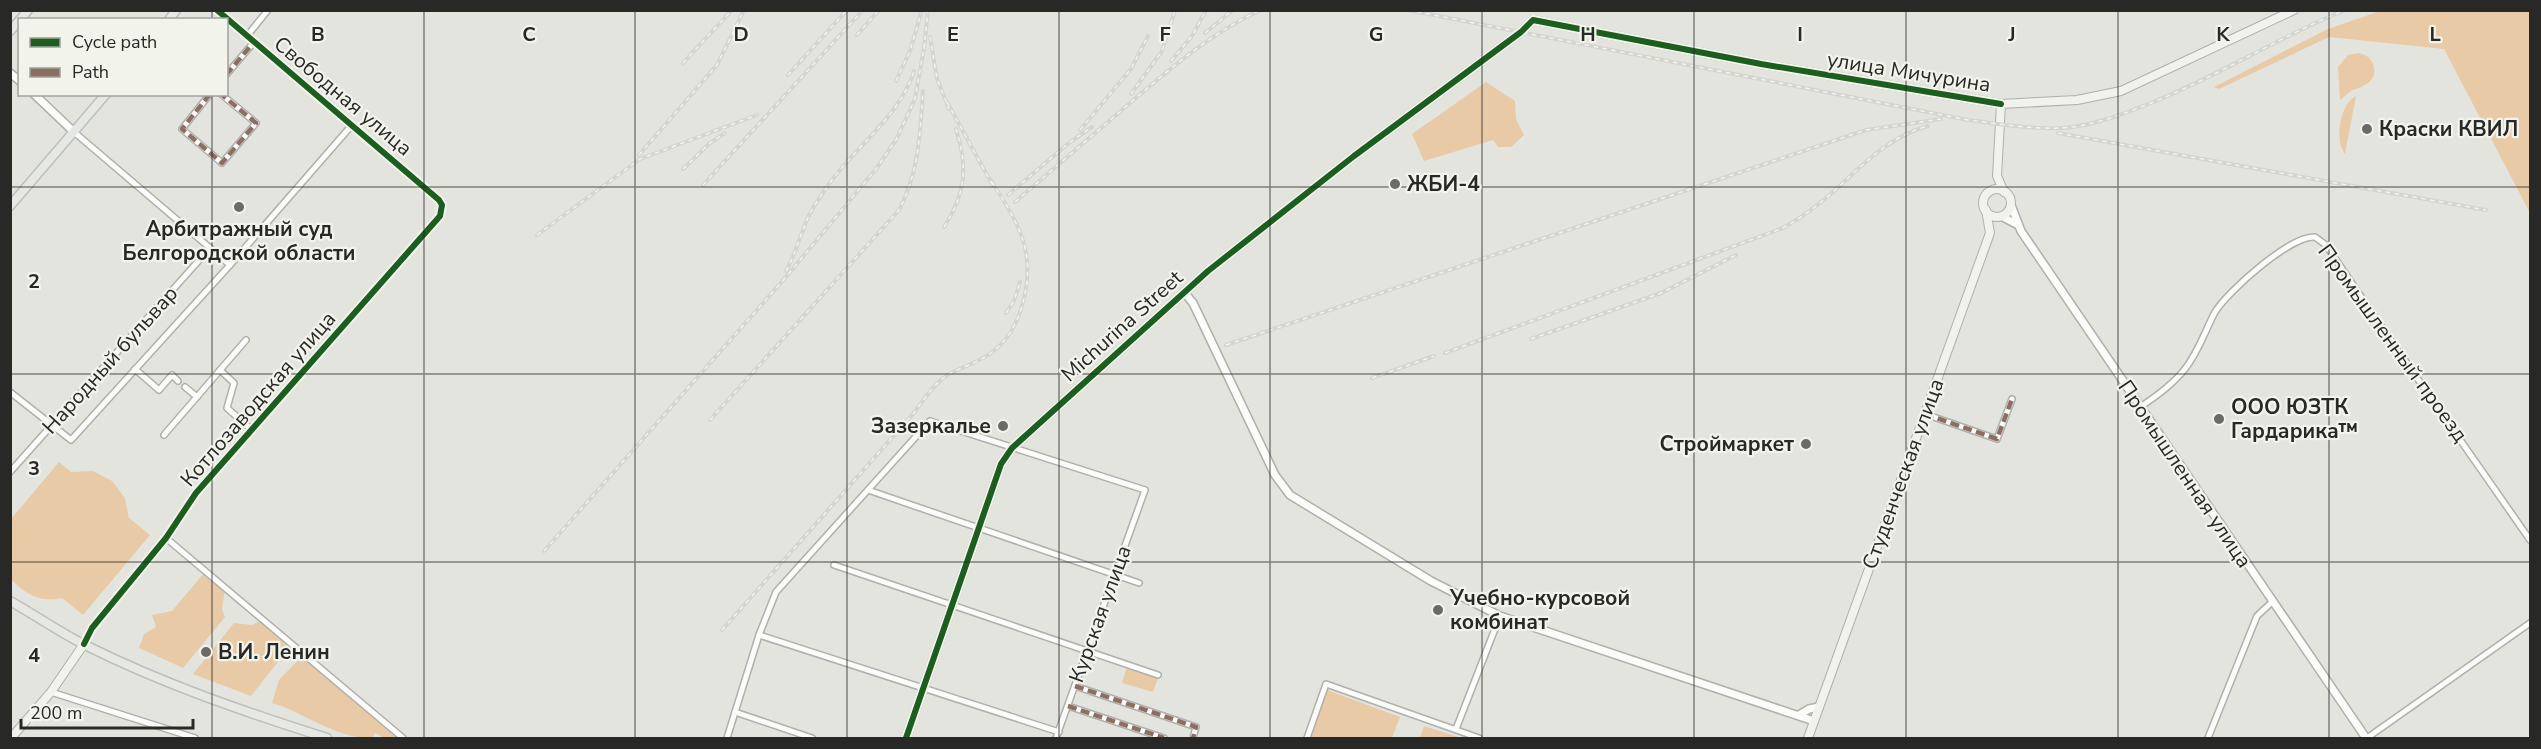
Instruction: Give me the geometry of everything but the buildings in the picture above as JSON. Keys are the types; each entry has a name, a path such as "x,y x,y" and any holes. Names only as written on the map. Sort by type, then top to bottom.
{"main road":[{"name":"улица Мичурина","path":"2001,104 2077,100 2121,91 2294,10"},
{"path":"10,206 104,96"},
{"path":"2001,104 1997,176 1983,198 1986,210 1994,217 2002,218"},
{"path":"1990,233 2009,212 2011,205 1997,176"},
{"path":"1990,190 1997,189 2004,192"},
{"name":"Студенческая улица","path":"1808,738 1990,233 1986,210"},
{"path":"10,601 86,645 172,684 233,708 327,738"},
{"path":"11,738 51,693 86,645"}],"street":[{"name":"Свободная улица","path":"247,36 268,10"},
{"name":"Свободная улица","path":"228,20 439,200 442,210"},
{"name":"улица Мичурина","path":"1184,292 1280,212 1521,32 1533,20 1761,64 2001,104"},
{"path":"228,73 254,42"},
{"path":"36,96 74,132 230,265"},
{"path":"208,96 182,129 222,163 256,123 223,96"},
{"name":"Народный бульвар","path":"52,424 71,440 230,265 352,125"},
{"name":"Промышленная улица","path":"2011,205 2018,225 2366,738"},
{"name":"Котлозаводская улица","path":"86,645 98,621 166,538 196,493 440,216 442,210"},
{"path":"2002,218 2018,225"},
{"name":"Промышленный проезд","path":"2140,407 2170,385 2185,369 2197,351 2216,311 2234,290 2256,269 2299,239 2315,237 2326,245 2422,387 2450,423 2530,540"},
{"name":"Народный бульвар","path":"10,472 210,248"},
{"path":"1184,292 1193,303 1275,475 1290,495 1431,581 1500,616 1814,721"},
{"name":"Michurina Street","path":"906,738 1001,464 1012,448 1184,292"},
{"path":"164,435 246,340"},
{"path":"135,369 159,390 172,375 178,381"},
{"path":"220,370 234,383 227,408 252,429"},
{"path":"185,387 196,397"},
{"path":"10,392 52,424"},
{"path":"1925,414 1997,439 2012,399"},
{"path":"728,738 759,635 776,591 930,421 1012,448"},
{"name":"Курская улица","path":"1012,448 1145,490 1058,735"},
{"path":"868,490 1139,583"},
{"path":"166,538 403,738"},
{"path":"834,565 1158,675"},
{"path":"2208,738 2257,616 2272,602"},
{"path":"1456,729 1500,616"},
{"path":"2366,738 2530,623"},
{"path":"759,635 924,688 1058,735"},
{"path":"1306,738 1326,684 1479,738"},
{"path":"1075,686 1196,727 1193,738"},
{"path":"51,693 195,738"},
{"path":"1068,706 1164,738"},
{"path":"1799,715 1809,709 1819,707"},
{"path":"735,712 812,738"},
{"path":"171,738 175,732"}],"shaded area":[{"path":"2380,11 2530,11 2530,213 2444,49 2329,37 2219,89 2214,87 2328,29"},
{"path":"2358,53 2370,59 2374,75 2365,85 2340,100 2338,67 2348,55"},
{"path":"1486,82 1515,101 1516,119 1524,135 1511,147 1498,147 1493,140 1424,161 1412,134"},
{"path":"2356,96 2345,154 2340,140 2340,123 2346,106"},
{"path":"59,462 71,472 93,471 112,481 125,498 129,518 150,535 83,615 62,598 47,599 34,596 11,579 11,519"},
{"path":"204,573 225,590 222,609 225,617 183,668 139,648 144,634 156,627 152,615 172,611"},
{"path":"260,621 289,648 251,696 193,674 234,623 252,625"},
{"path":"301,657 399,738 384,738 375,733 372,738 346,734 272,703 279,680"},
{"path":"1127,667 1158,678 1153,692 1122,683"},
{"path":"1327,690 1400,717 1392,738 1311,738"},
{"path":"1424,726 1461,738 1420,738"}],"railway":[{"path":"683,63 732,10"},
{"path":"639,155 717,65 744,10"},
{"path":"788,75 847,10"},
{"path":"703,185 863,10"},
{"path":"857,35 879,10"},
{"path":"924,49 928,10"},
{"path":"1131,94 1162,51 1175,10"},
{"path":"1171,61 1192,36 1206,10"},
{"path":"1205,33 1233,10"},
{"path":"1015,202 1176,64 1225,29 1261,10"},
{"path":"1408,10 1968,120 2047,128 2083,125 2142,107 2345,10"},
{"path":"896,81 910,51 921,13"},
{"path":"1080,130 1131,69 1148,36"},
{"path":"930,37 937,79 949,109"},
{"path":"544,551 786,277 876,169 896,140 915,99 925,42"},
{"path":"786,271 809,215 817,202 840,170 888,117 899,102 914,71"},
{"path":"710,420 899,210 915,167 923,91"},
{"path":"947,102 993,186"},
{"path":"537,235 640,159 757,115"},
{"path":"1226,345 1866,130 1941,119"},
{"path":"1445,353 1783,228 1821,202 1888,145 1900,137 1928,126"},
{"path":"1008,195 1070,142 1092,127"},
{"path":"944,227 957,203 963,180 962,156 956,129"},
{"path":"683,169 710,143 725,133"},
{"path":"2058,133 2486,210"},
{"path":"722,630 913,414 936,384 951,373 991,353 1005,340 1012,329 1020,312 1025,292 1028,274 1027,257 1018,227 990,179"},
{"path":"1531,339 1661,293 1736,255"},
{"path":"1006,313 1014,301 1020,282"},
{"path":"1372,378 1434,356"}],"marked path":[{"path":"228,73 254,42"},
{"path":"208,96 182,129 222,163 256,123 223,96"},
{"path":"1925,414 1997,439 2012,399"},
{"path":"1075,686 1196,727 1193,738"},
{"path":"1068,706 1164,738"}],"cycle path":[{"path":"217,10 226,18"},
{"path":"84,644 92,628 166,538 196,493 440,216 442,205 439,200 228,19"},
{"path":"906,738 1001,464 1012,448 1208,271 1354,156 1521,32 1533,20 1761,64 2001,104"}],"place":[{"name":"Краски КВИЛ","path":"2367,129"},
{"name":"ЖБИ-4","path":"1395,184"},
{"name":"Арбитражный суд Белгородской области","path":"239,207"},
{"name":"ООО ЮЗТК Гардарика™","path":"2219,419"},
{"name":"Зазеркалье","path":"1003,426"},
{"name":"Строймаркет","path":"1806,444"},
{"name":"Учебно-курсовой комбинат","path":"1438,610"},
{"name":"В.И. Ленин","path":"206,652"}]}
